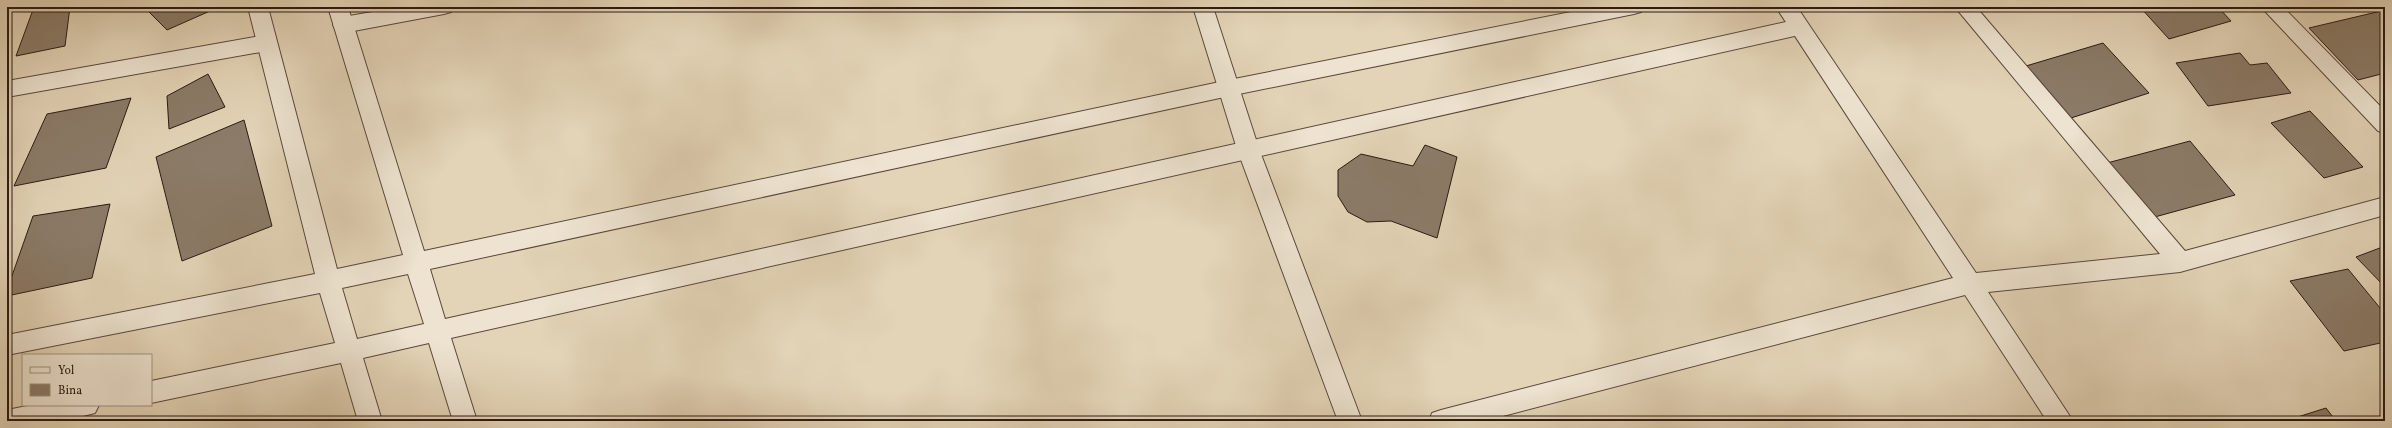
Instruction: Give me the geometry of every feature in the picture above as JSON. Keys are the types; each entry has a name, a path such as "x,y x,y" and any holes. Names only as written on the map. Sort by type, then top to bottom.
{"street":[{"path":"258,7 266,43 329,281 370,421"},
{"path":"444,7 340,16 465,421"},
{"path":"1203,7 1248,149 1350,421"},
{"path":"7,345 329,281 416,261 1229,88 1634,7"},
{"path":"1786,7 2061,421"},
{"path":"1965,7 2180,262"},
{"path":"2272,7 2385,125"},
{"path":"152,392 349,351 1248,149 1800,27"},
{"path":"7,89 266,43"},
{"path":"1441,421 1969,284 2180,262 2385,206"},
{"path":"8,421 82,406"}],"building":[{"path":"34,7 70,7 65,46 16,56"},
{"path":"144,7 206,7 210,11 167,30"},
{"path":"2140,7 2218,7 2231,21 2169,39"},
{"path":"2381,11 2385,15 2385,73 2358,80 2309,28"},
{"path":"2103,43 2149,93 2071,118 2026,66"},
{"path":"2240,53 2250,65 2267,63 2291,93 2208,106 2176,63"},
{"path":"208,74 225,107 169,129 167,96"},
{"path":"131,98 106,168 14,186 47,114"},
{"path":"2310,111 2363,167 2324,178 2271,123"},
{"path":"244,120 272,226 182,261 156,157"},
{"path":"2190,141 2235,195 2151,218 2107,163"},
{"path":"1425,145 1457,157 1437,238 1391,221 1367,222 1348,212 1338,196 1338,170 1361,154 1413,166"},
{"path":"110,204 92,278 7,296 7,290 33,216"},
{"path":"2385,246 2385,287 2356,257"},
{"path":"2348,269 2385,314 2385,342 2344,351 2290,281"},
{"path":"2326,408 2336,421 2285,421"},
{"path":"2385,414 2385,421 2381,421 2377,417"}]}
